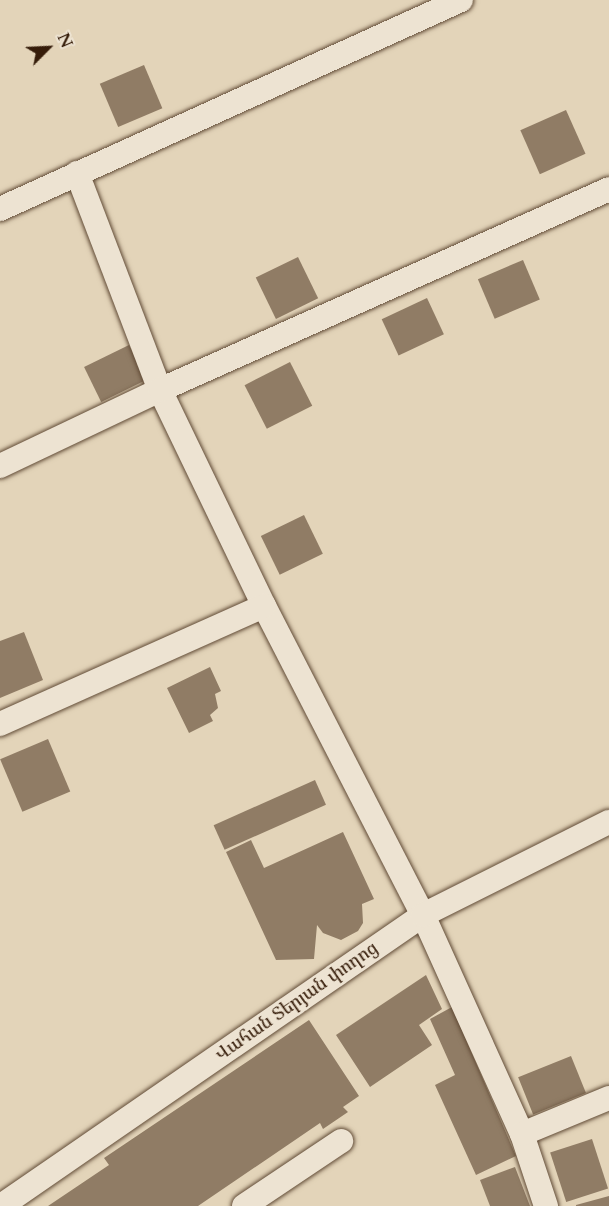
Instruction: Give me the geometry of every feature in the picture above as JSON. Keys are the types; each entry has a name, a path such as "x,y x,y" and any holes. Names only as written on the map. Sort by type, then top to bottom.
{"street":[{"path":"0,209 461,0"},
{"path":"76,173 160,390 264,606 423,915 522,1134 546,1206"},
{"path":"0,466 160,390 609,189"},
{"path":"0,724 264,606"},
{"name":"Վահան Տերյան փողոց","path":"1,1206 423,915 609,822"},
{"path":"522,1134 609,1098"},
{"path":"244,1206 341,1141"}],"building":[{"path":"144,65 162,108 118,127 100,84"},
{"path":"566,110 586,154 540,174 520,130"},
{"path":"298,257 318,298 276,319 256,278"},
{"path":"523,260 540,300 495,319 478,279"},
{"path":"427,298 444,334 399,355 382,319"},
{"path":"129,345 146,380 101,402 84,367"},
{"path":"290,362 312,406 267,429 245,385"},
{"path":"304,515 323,554 280,575 261,536"},
{"path":"24,632 43,680 0,698 0,641"},
{"path":"210,667 221,691 215,694 218,708 210,715 213,721 189,733 167,688"},
{"path":"48,739 70,791 22,812 0,759"},
{"path":"315,780 326,805 225,850 214,825"},
{"path":"343,832 374,899 362,904 363,923 358,931 341,940 323,933 317,925 314,959 276,960 226,852 251,840 264,868"},
{"path":"426,975 442,1009 419,1025 432,1045 370,1087 336,1035"},
{"path":"452,1007 516,1156 476,1175 435,1085 455,1075 430,1019"},
{"path":"309,1020 359,1096 343,1107 348,1112 323,1129 320,1123 198,1206 48,1206 109,1165 104,1158"},
{"path":"571,1056 586,1093 533,1114 518,1077"},
{"path":"592,1139 608,1188 566,1202 550,1153"},
{"path":"515,1167 530,1206 490,1206 480,1180"},
{"path":"609,1196 609,1206 576,1206 576,1205"}]}
